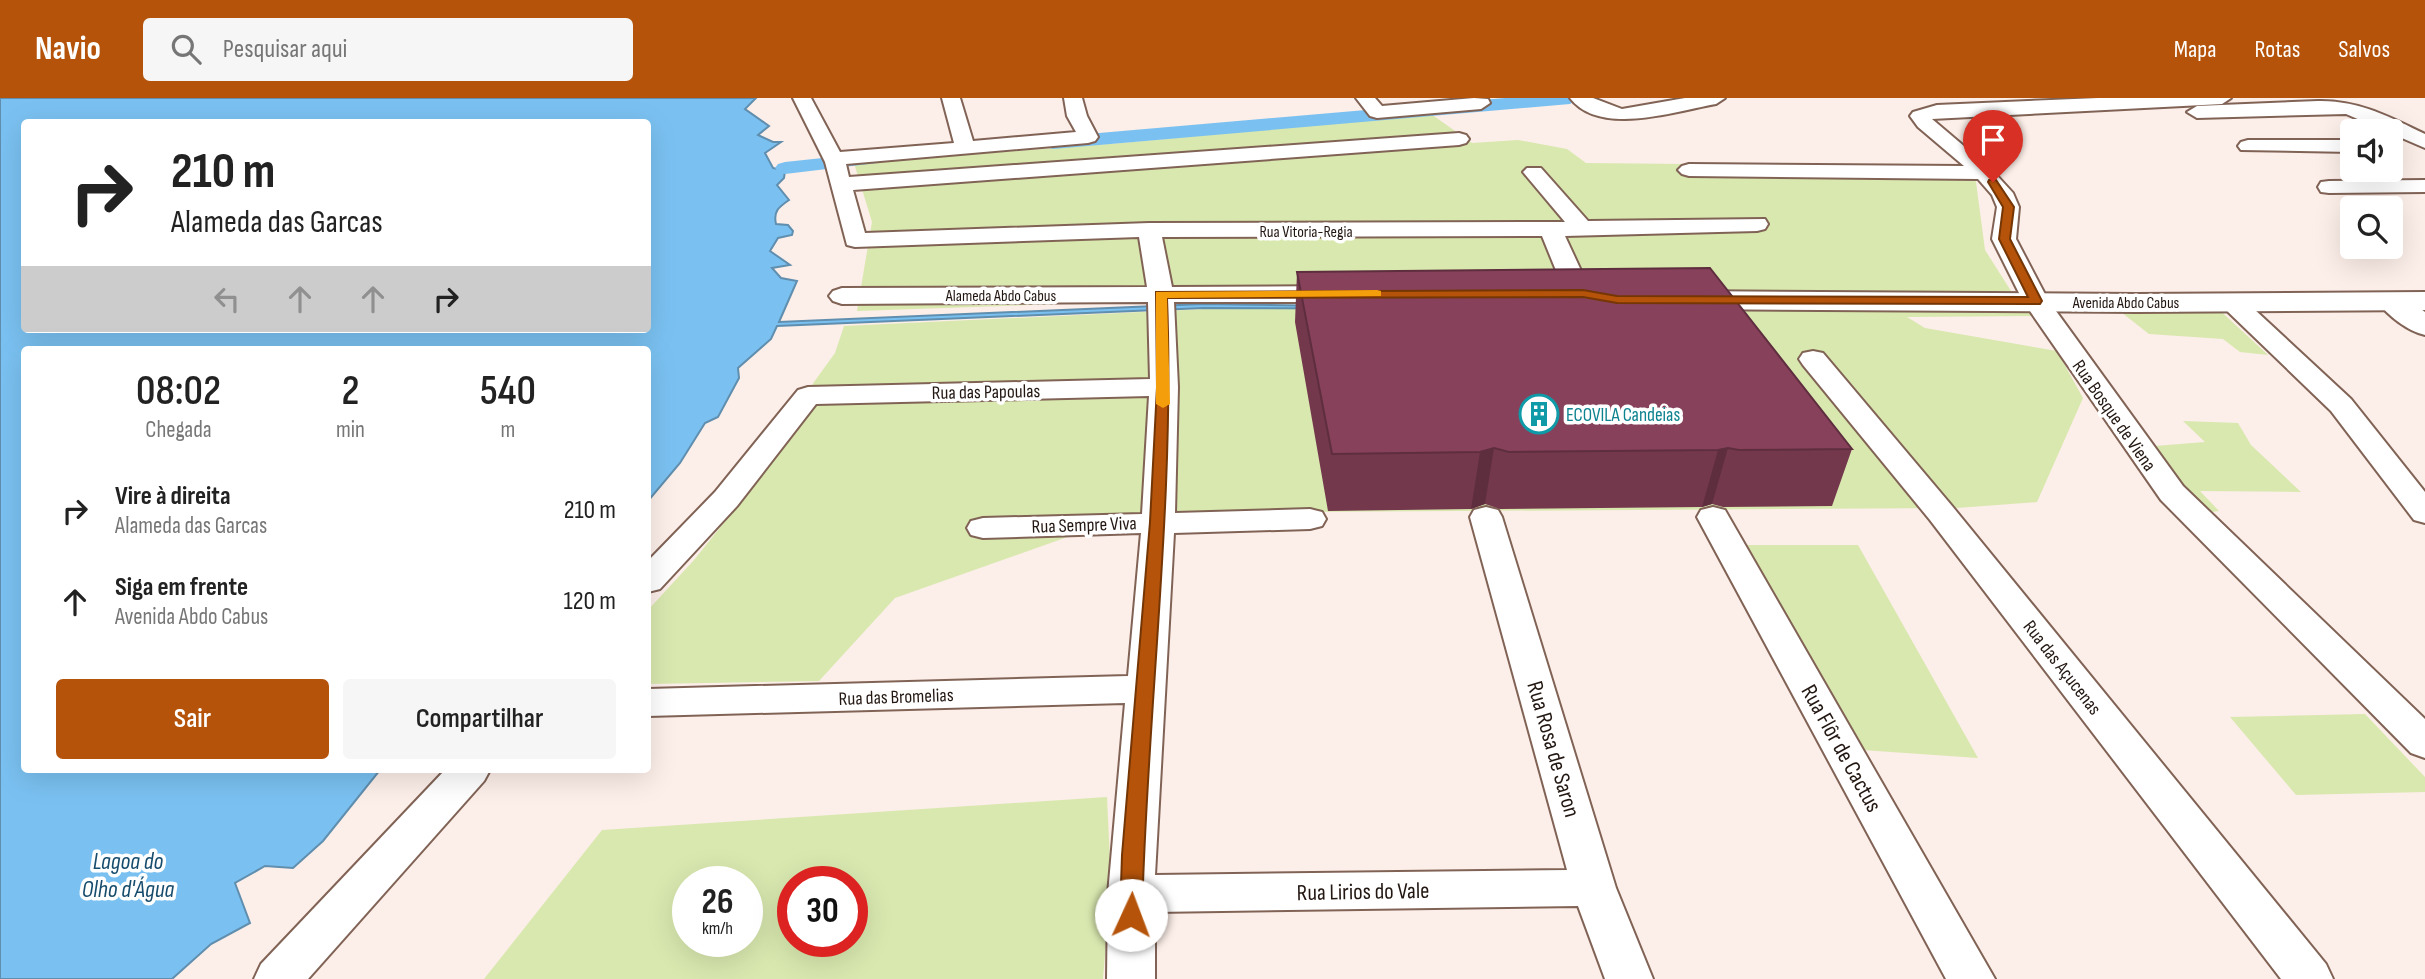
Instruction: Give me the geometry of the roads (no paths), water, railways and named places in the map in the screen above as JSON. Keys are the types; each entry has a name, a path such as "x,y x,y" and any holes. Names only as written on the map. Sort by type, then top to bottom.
{"main road":[{"name":"Avenida Abdo Cabus","path":"1659,300 2425,301"},
{"path":"2393,302 2425,326"}],"street":[{"path":"802,98 834,159 842,184 1459,139"},
{"path":"951,98 965,147"},
{"path":"834,159 1088,137 1077,116 1073,98"},
{"path":"1580,98 1604,111 1622,114 1716,98"},
{"path":"1957,98 1992,104 2222,98"},
{"path":"1371,105 1482,103"},
{"name":"Rua Bosque de Viena","path":"1992,104 1937,111 1920,116 1984,173 2002,193 2008,207 2004,239 2036,301 2172,493 2425,743"},
{"path":"2195,113 2352,107 2425,142"},
{"path":"2316,109 2340,121"},
{"path":"2248,146 2340,146"},
{"path":"2403,152 2425,163"},
{"path":"1689,170 1984,173"},
{"path":"1534,172 1582,228"},
{"name":"Rua Vitoria-Regia","path":"842,184 855,240 1149,230 1551,229 1757,224"},
{"path":"2329,187 2425,186"},
{"path":"1551,229 1580,294"},
{"path":"1131,979 1131,894 1158,522 1164,387 1161,301 1149,230"},
{"name":"Alameda Abdo Cabus","path":"842,296 1161,301 1365,294"},
{"path":"2232,302 2341,405 2425,513"},
{"name":"Rua das Açucenas","path":"1813,359 1941,513 2309,979"},
{"name":"Rua das Papoulas","path":"651,578 726,499 808,396 1164,387"},
{"name":"Rua Rosa de Saron","path":"1486,517 1594,888 1629,979"},
{"name":"Rua Flôr de Cactus","path":"1713,517 1971,979"},
{"name":"Rua Sempre Viva","path":"984,528 1310,519"},
{"name":"Rua das Bromelias","path":"651,703 1145,689"},
{"path":"278,979 467,773"},
{"name":"Rua Lirios do Vale","path":"1131,894 1594,888"}],"water":[{"name":"Lagoa do Olho d'Água","path":"0,98 756,98 745,109 769,126 758,135 773,142 781,142 765,153 773,168 785,171 784,178 777,185 789,200 778,210 775,216 776,224 788,225 793,231 792,235 778,238 770,251 790,265 772,268 781,278 797,281 779,322 1202,304 1565,309 1204,308 777,326 771,339 738,368 739,378 718,417 705,423 680,463 651,497 651,346 21,346 21,773 378,773 323,841 293,868 265,866 235,883 250,923 211,944 172,979 0,979"}],"waterway":[{"path":"1053,143 1570,98"},
{"path":"785,168 870,159"}],"place":[{"name":"ECOVILA Candeias","path":"1539,414"}]}
